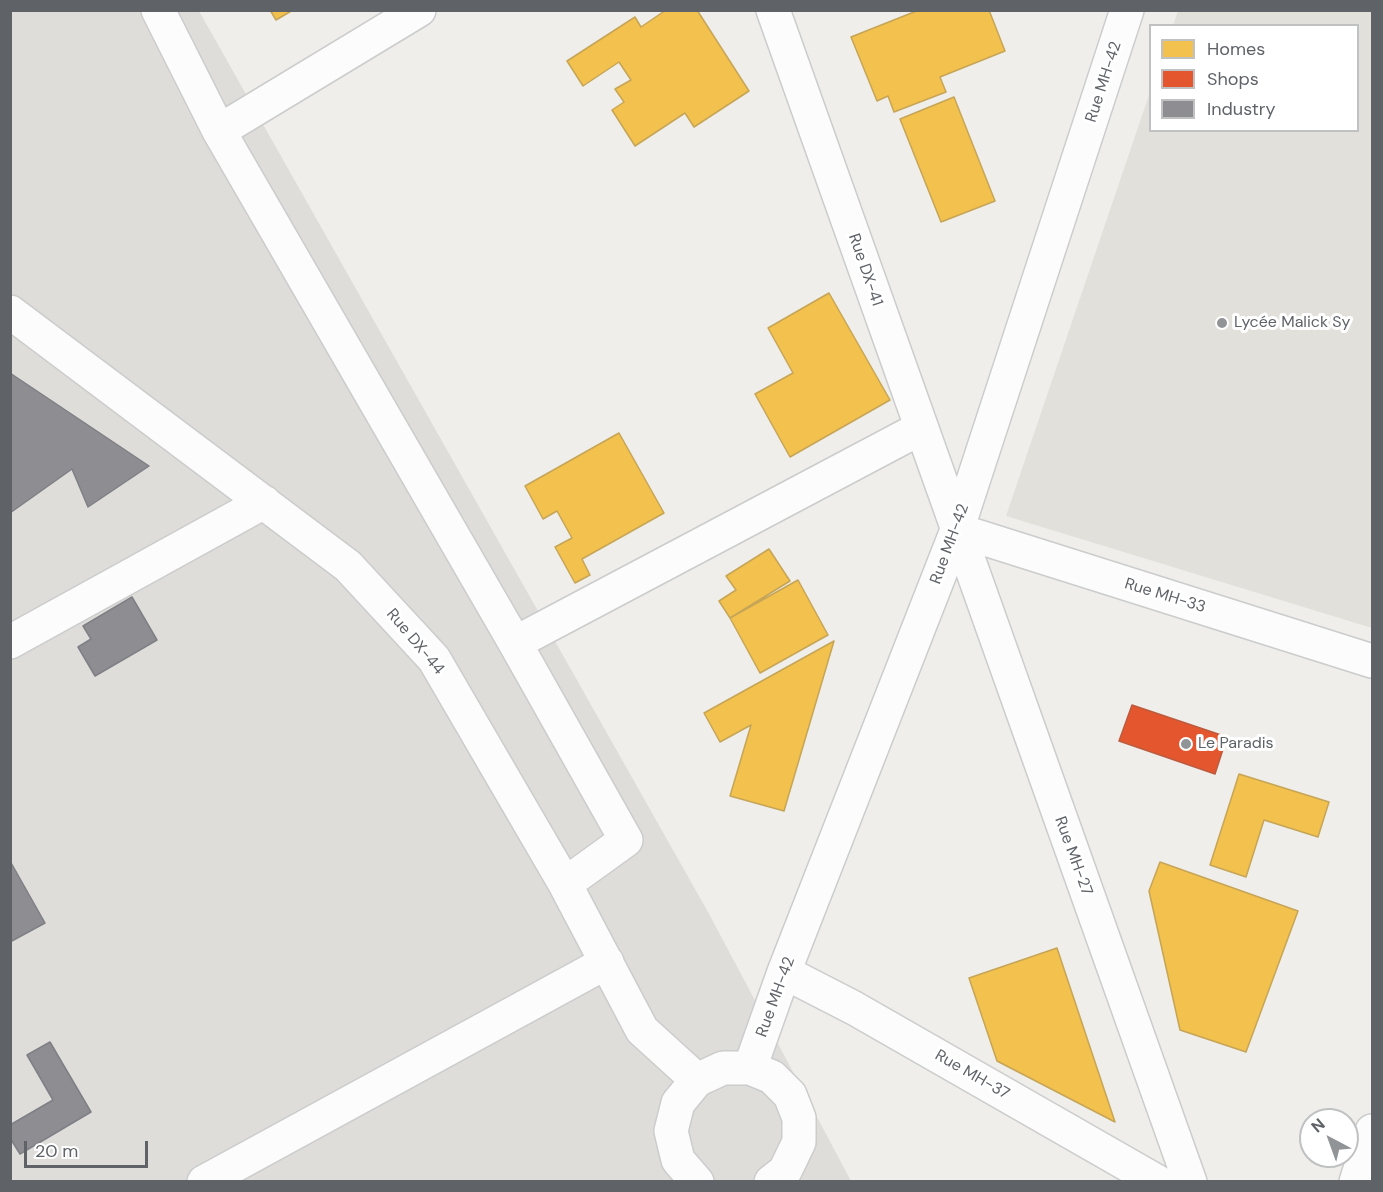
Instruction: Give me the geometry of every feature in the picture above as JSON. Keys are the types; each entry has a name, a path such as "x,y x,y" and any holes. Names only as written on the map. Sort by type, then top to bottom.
{"street":[{"path":"158,10 219,131 515,643 626,840 565,884"},
{"path":"219,131 419,10"},
{"name":"Rue DX-41","path":"773,10 957,530"},
{"name":"Rue MH-42","path":"750,1068 784,972 957,530 1127,10"},
{"name":"Rue DX-44","path":"10,312 348,566 434,659 565,884 642,1030 697,1080"},
{"path":"515,643 921,428"},
{"path":"10,642 264,502"},
{"name":"Rue MH-33","path":"957,530 1372,661"},
{"name":"Rue MH-27","path":"957,530 1190,1182"},
{"path":"204,1182 607,962"},
{"name":"Rue MH-37","path":"784,972 854,1008 1158,1182"},
{"path":"697,1182 678,1160 671,1131 678,1103 697,1080 723,1068 750,1068 772,1077 789,1095 799,1118 799,1143 782,1178"},
{"path":"1356,1182 1372,1131"}],"shaded area":[{"path":"10,11 199,11 708,912 851,1181 11,1181"},
{"name":"Lycée Malick Sy","path":"1178,11 1372,11 1372,628 1006,516 1149,95 1149,132 1359,132 1359,24 1173,24"}],"building: Homes":[{"path":"270,10 293,10 276,20"},
{"path":"666,10 697,10 749,91 694,127 685,113 635,146 612,110 624,102 615,89 631,80 619,62 583,86 567,61 635,17 641,27"},
{"path":"919,10 989,10 1005,51 940,77 946,92 894,112 888,96 877,101 851,37"},
{"path":"954,97 995,201 941,222 900,119"},
{"path":"829,293 890,400 790,457 755,394 793,373 768,328"},
{"path":"619,433 664,513 582,559 590,575 575,583 555,547 572,538 557,511 543,519 525,486"},
{"path":"769,549 790,581 730,618 719,601 736,590 726,576"},
{"path":"798,580 828,635 760,673 730,618"},
{"path":"834,641 784,811 730,796 751,725 720,742 704,713"},
{"path":"1239,774 1329,802 1318,837 1264,820 1246,877 1210,865"},
{"path":"1160,862 1298,911 1246,1052 1180,1030 1149,891"},
{"path":"1057,948 1115,1122 997,1061 969,978"}],"building: Shops":[{"path":"1132,705 1227,737 1215,774 1119,741"}],"building: Industry":[{"path":"10,373 149,466 88,507 72,469 10,513"},
{"path":"132,597 157,640 95,676 78,647 91,639 83,626"},
{"path":"10,861 45,923 10,942"},
{"path":"50,1042 91,1112 20,1154 10,1138 10,1125 53,1100 27,1055"}],"place":[{"name":"Lycée Malick Sy","path":"1222,323"},
{"name":"Le Paradis","path":"1186,744"}]}
